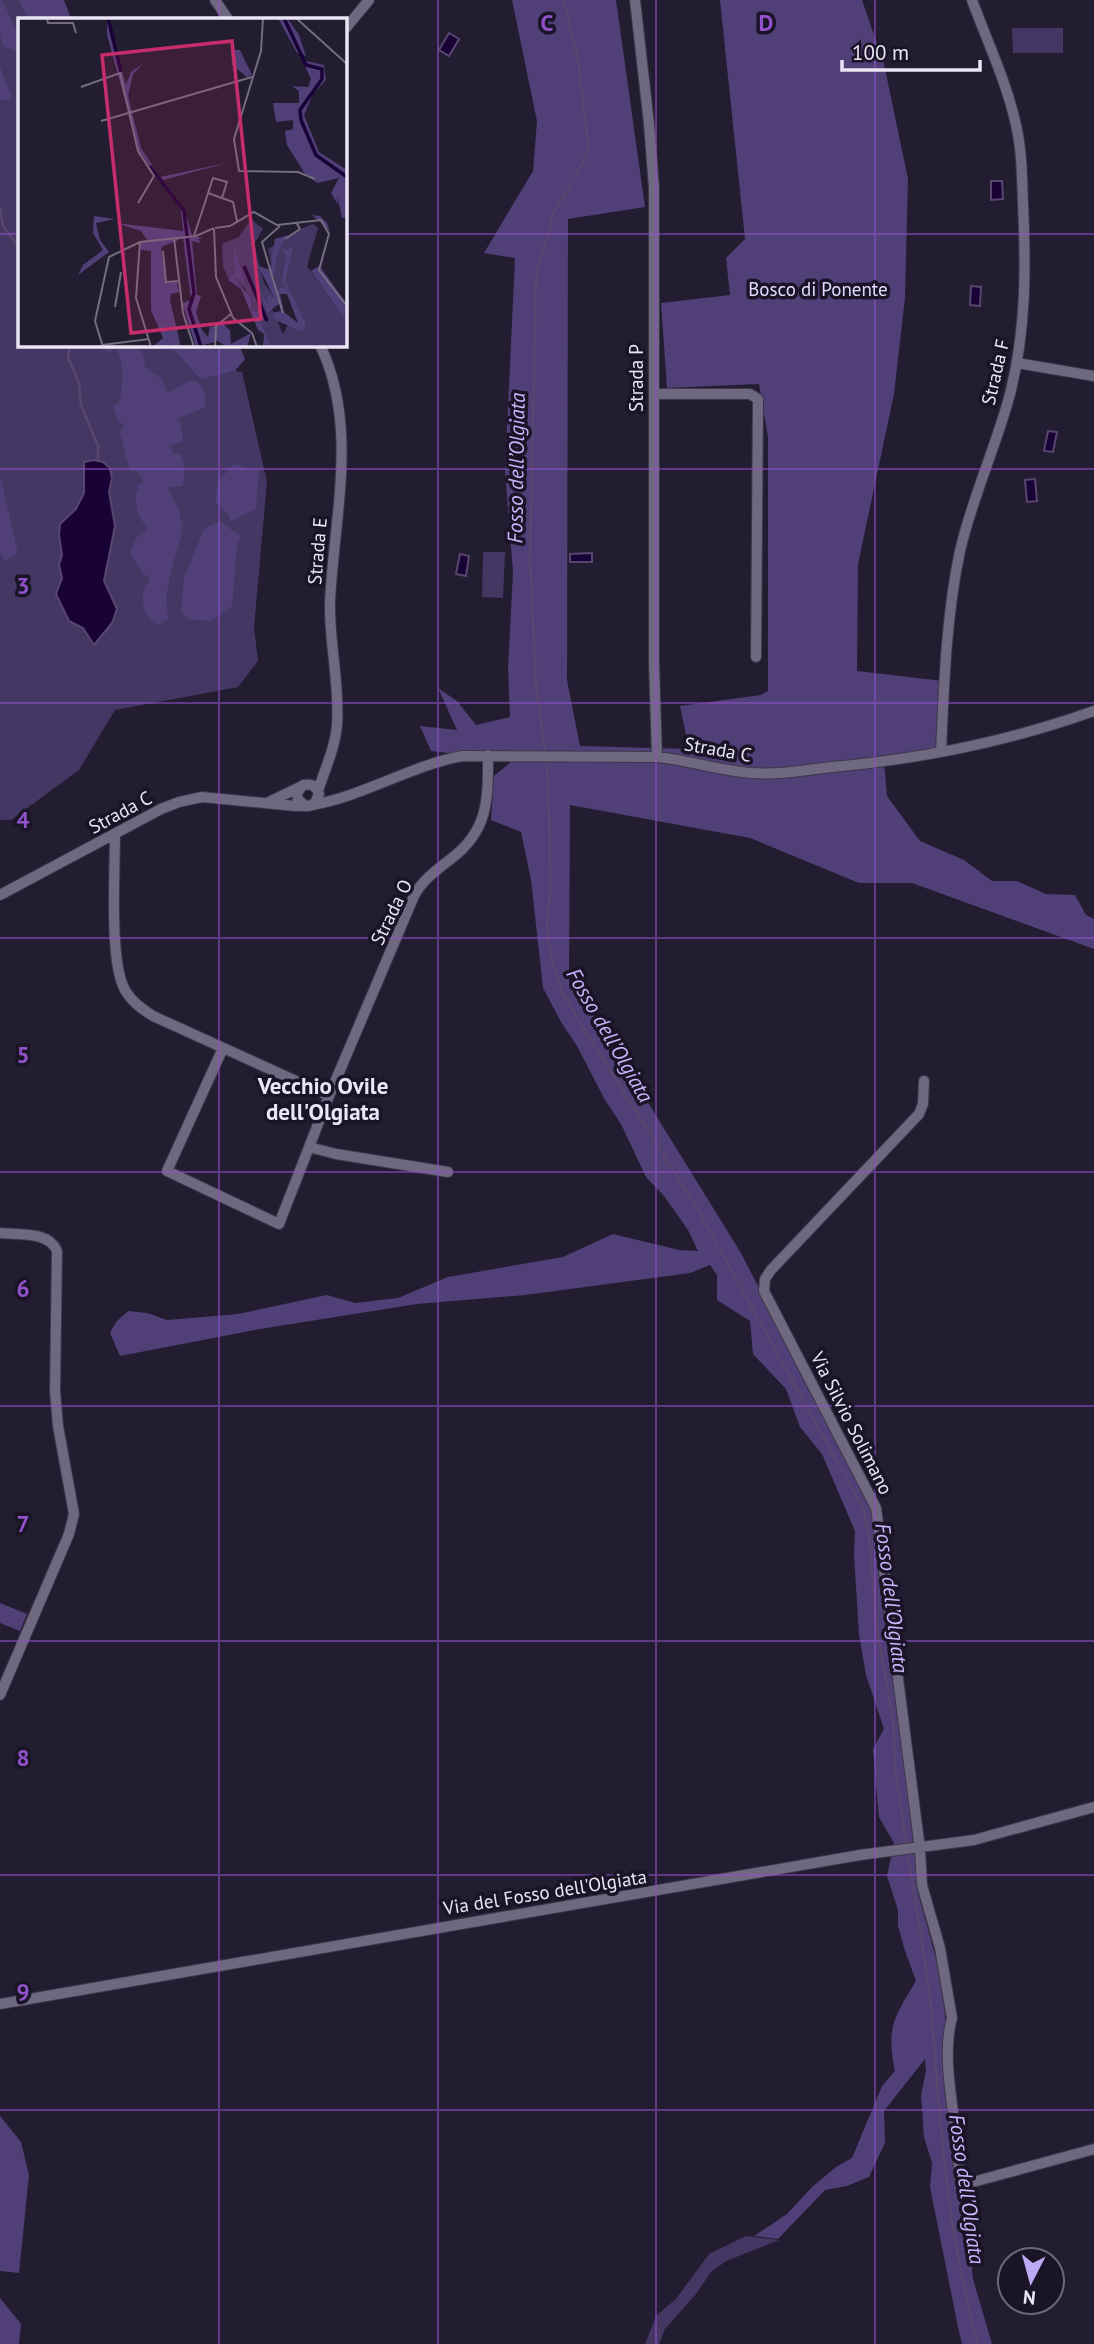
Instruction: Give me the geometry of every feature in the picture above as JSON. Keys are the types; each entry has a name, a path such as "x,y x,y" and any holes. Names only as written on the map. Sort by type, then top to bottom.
{"street":[{"path":"215,0 227,18"},
{"path":"346,28 369,0"},
{"name":"Strada P","path":"635,0 654,188 654,663 657,757"},
{"name":"Strada F","path":"941,752 946,651 958,562 968,520 1006,408 1022,333 1026,286 1019,140 1011,105 972,0"},
{"name":"Strada E","path":"314,799 335,741 338,708 330,620 342,447 336,391 320,346"},
{"path":"1017,363 1094,376"},
{"path":"654,394 750,394 758,399 756,657"},
{"name":"Strada C","path":"0,895 161,809 191,799 211,797 266,803 337,799 461,756 657,757 730,771 762,774 941,752 1020,734 1094,711"},
{"name":"Strada O","path":"223,1048 167,1171 279,1224 329,1097 416,892 425,880 461,852 477,834 485,806 488,755"},
{"name":"Strada E","path":"302,786 320,773 327,761"},
{"path":"266,803 302,786 311,785 314,799 300,803 297,797 302,786"},
{"path":"116,834 114,914 118,970 125,990 133,1001 145,1011 329,1097"},
{"name":"Via Silvio Solimano","path":"912,1850 876,1508 763,1285 771,1270 919,1114 923,1104 924,1081"},
{"path":"309,1147 447,1172"},
{"path":"0,1233 44,1238 53,1243 57,1251 55,1405 74,1514 69,1534 0,1695"},
{"name":"Via del Fosso dell'Olgiata","path":"0,2004 835,1860 974,1840 1094,1807"},
{"path":"912,1850 940,1948 952,2018 950,2068 960,2154 959,2178 963,2182 973,2182 1094,2149"}],"shaded area":[{"path":"0,0 18,0 30,18 18,18 18,346 170,346 201,378 242,372 267,482 254,627 258,661 238,687 115,710 79,770 11,820 0,820"},
{"path":"1012,28 1063,28 1063,53 1013,53"},
{"path":"449,33 459,39 449,56 439,50"},
{"path":"991,181 1002,181 1003,199 991,200"},
{"path":"971,286 981,287 980,306 970,305"},
{"path":"1048,431 1057,432 1053,452 1044,451"},
{"path":"84,462 103,462 110,468 112,478 109,492 115,526 104,581 117,609 112,623 94,645 83,628 69,621 56,594 62,578 59,565 62,555 60,524 76,509 84,493"},
{"path":"1035,479 1037,501 1027,502 1025,480"},
{"path":"483,552 505,552 503,598 482,597"},
{"path":"592,553 592,562 570,562 570,554"},
{"path":"460,554 469,556 466,576 456,574"},
{"path":"746,2236 779,2240 726,2261 711,2272 696,2294 665,2329 659,2344 645,2344 656,2316 676,2299 709,2254"}],"green space":[{"path":"0,0 18,31 18,52 3,46"},
{"path":"18,0 64,0 71,18 27,18"},
{"name":"Bosco di Ponente","path":"512,0 616,0 645,207 568,219 567,680 580,746 689,749 680,706 761,695 768,691 768,437 759,384 667,388 661,303 730,295 726,258 745,239 720,0 862,0 884,64 908,179 905,298 894,394 858,564 857,671 943,681 941,752 884,761 887,796 920,841 964,860 992,881 1017,881 1046,894 1075,895 1086,915 1094,919 1094,949 912,883 859,883 750,838 570,805 569,981 584,999 741,1253 872,1508 916,1844 918,1893 943,1984 956,2184 969,2240 973,2279 992,2344 962,2344 958,2327 930,2187 932,2163 924,2137 921,2095 926,2071 925,2059 884,2111 885,2143 869,2177 847,2186 825,2190 778,2239 754,2236 787,2214 812,2187 836,2167 852,2158 882,2086 895,2071 891,2044 894,2023 916,1981 898,1926 898,1910 887,1876 894,1843 879,1817 873,1749 884,1729 866,1675 859,1635 855,1531 822,1454 800,1427 786,1389 753,1354 750,1321 717,1300 717,1275 710,1265 690,1273 525,1295 417,1304 260,1329 120,1356 110,1333 116,1322 128,1311 147,1313 167,1320 238,1314 327,1295 355,1303 398,1298 448,1277 563,1257 613,1234 679,1250 698,1251 688,1230 664,1196 646,1177 621,1124 543,988 531,880 521,832 491,820 494,776 512,761 431,751 420,726 457,730 438,688 457,701 476,725 510,717 508,668 513,572 505,471 515,258 484,253 533,171 537,121"},
{"path":"0,67 11,95 10,99 0,100"},
{"path":"100,346 137,346 143,354 145,367 163,380 167,393 189,381 196,381 205,393 204,408 176,419 181,424 183,441 170,446 172,453 181,455 185,469 183,486 167,487 179,510 183,528 166,597 168,619 159,625 149,617 144,608 143,596 146,584 150,584 149,577 143,574 130,552 147,526 139,515 136,502 136,493 139,492 137,486 144,482 139,473 131,470 126,456 120,432 125,425 118,421 113,406 119,403 121,361 116,348 109,352"},
{"path":"170,346 239,346 245,359 235,371 201,379"},
{"path":"233,464 259,471 256,509 231,521 228,514 215,502 218,482"},
{"path":"0,475 18,553 6,561 0,553"},
{"path":"220,521 241,537 237,545 232,606 212,621 190,620 181,611 184,578 204,529"},
{"path":"0,1603 27,1614 20,1631 0,1623"},
{"path":"0,2116 21,2142 29,2175 19,2273 0,2271"},
{"path":"0,2298 21,2324 19,2344 0,2344"}],"waterway":[{"name":"Fosso dell’Olgiata","path":"545,752 536,683 530,559 536,276 553,215 589,152 578,60 564,0"},
{"path":"0,209 3,226 18,246"},
{"path":"70,346 68,357 79,383 81,405 98,446 98,461"},
{"name":"Fosso dell’Olgiata","path":"546,759 550,860 547,931 563,995 698,1210 864,1510 870,1544 876,1624 893,1719 896,1777 907,1847"},
{"name":"Fosso dell'Olgiata","path":"908,1854 930,1996 952,2223 978,2344"}],"district":[{"name":"Vecchio Ovile dell'Olgiata","path":"323,1098"}]}
